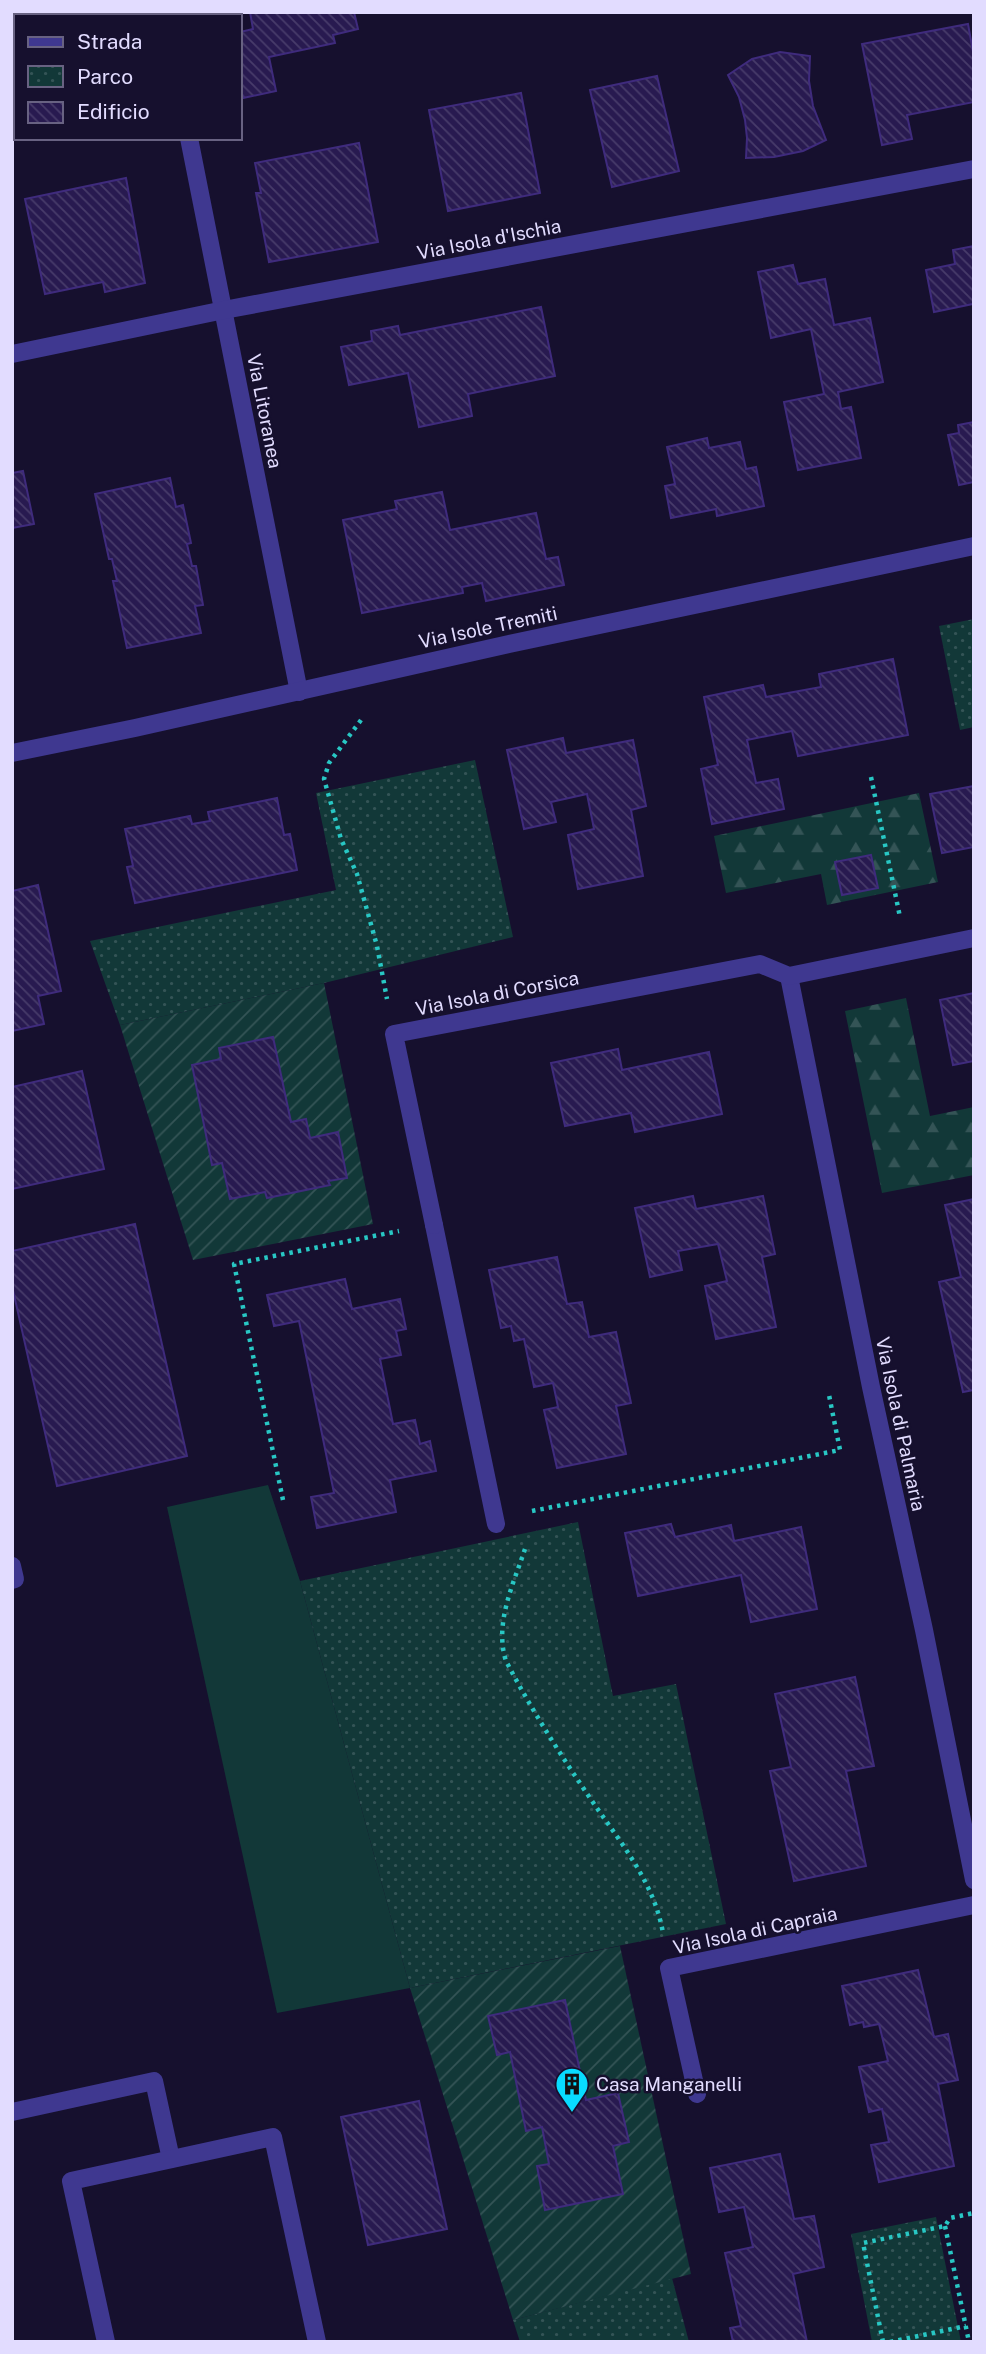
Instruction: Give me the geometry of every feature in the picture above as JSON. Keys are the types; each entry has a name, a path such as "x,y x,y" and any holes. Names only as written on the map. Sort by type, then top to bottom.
{"street":[{"name":"Via Litoranea","path":"189,140 299,692"},
{"name":"Via Isola d'Ischia","path":"12,354 224,310 974,169"},
{"name":"Via Isole Tremiti","path":"12,753 496,647 974,547"},
{"path":"789,976 974,938"},
{"name":"Via Isola di Corsica","path":"496,1524 394,1034 760,964 789,976"},
{"name":"Via Isola di Palmaria","path":"789,976 974,1880"},
{"path":"12,1566 15,1580 12,1580"},
{"name":"Via Isola di Capraia","path":"698,2094 669,1968 974,1905"},
{"path":"12,2112 154,2081 170,2159"},
{"path":"106,2342 71,2181 273,2137 317,2342"}],"path":[{"path":"361,720 329,762 324,779 341,839 357,874 379,958"},
{"path":"871,777 907,952"},
{"path":"283,1500 234,1264 434,1224"},
{"path":"519,1513 840,1450 829,1395"},
{"path":"528,1540 506,1603 501,1647 518,1685 553,1743 647,1882 659,1913 669,1968"},
{"path":"969,2342 945,2226 950,2218 974,2213"},
{"path":"883,2342 863,2243 945,2226"},
{"path":"890,2342 965,2326"}],"green space":[{"path":"974,619 974,727 960,730 939,626"},
{"path":"475,760 513,937 324,983 120,1025 90,941 336,890 316,793"},
{"path":"919,793 938,882 827,905 821,874 726,893 714,836"},
{"path":"324,983 373,1224 193,1260 120,1025"},
{"path":"906,998 930,1116 974,1107 974,1175 882,1193 845,1011"},
{"path":"268,1485 300,1581 410,1988 277,2013 167,1507"},
{"path":"578,1522 613,1696 676,1684 726,1924 410,1988 300,1581"},
{"path":"620,1946 691,2274 513,2320 410,1988"},
{"path":"936,2217 961,2342 872,2342 851,2234"},
{"path":"672,2278 689,2342 520,2342 513,2320"}],"building":[{"path":"12,12 93,12 14,14 14,67"},
{"path":"250,12 354,12 358,29 333,35 335,43 269,57 276,91 243,98 242,32 253,29"},
{"path":"968,24 974,57 974,102 907,115 912,139 882,145 862,44"},
{"path":"780,52 810,56 809,81 813,106 826,140 803,151 774,157 746,158 745,120 739,97 728,75 752,59"},
{"path":"657,76 679,171 612,187 590,90"},
{"path":"521,93 540,193 448,211 429,110"},
{"path":"359,143 378,242 269,262 256,193 261,193 255,163"},
{"path":"126,178 145,283 105,292 103,282 45,294 25,199"},
{"path":"974,246 974,309 973,304 934,312 926,270 955,264 953,250"},
{"path":"793,265 798,284 825,279 834,325 870,318 883,382 838,392 841,409 851,407 861,458 798,470 784,402 824,394 811,329 771,338 758,272"},
{"path":"541,307 555,376 468,394 472,416 419,427 408,373 349,385 341,347 372,341 371,331 398,326 400,335"},
{"path":"974,422 974,482 959,485 948,435 959,433 958,425"},
{"path":"707,438 709,448 740,442 746,469 756,467 764,506 717,516 716,509 671,518 665,486 675,484 667,447"},
{"path":"23,471 34,524 12,528 12,473"},
{"path":"170,478 176,507 183,505 191,543 187,544 192,566 196,566 203,605 195,606 201,633 127,648 113,581 117,581 112,559 109,559 95,494"},
{"path":"442,492 450,530 536,513 546,559 558,557 564,585 486,601 482,583 462,587 463,593 362,613 343,520 397,509 395,501"},
{"path":"893,659 908,735 798,756 792,731 747,740 756,783 778,779 784,809 712,824 701,769 718,765 704,697 763,685 766,697 821,687 819,674"},
{"path":"563,738 566,753 633,740 646,806 631,810 643,876 578,889 568,835 594,829 587,794 551,802 556,822 524,829 507,750"},
{"path":"974,786 974,847 942,853 930,794"},
{"path":"277,798 284,835 290,834 297,870 135,903 127,867 133,866 125,829 190,816 192,824 210,821 208,812"},
{"path":"871,855 878,888 842,895 835,862"},
{"path":"38,885 61,991 38,996 44,1024 12,1031 12,891"},
{"path":"974,993 974,1061 953,1065 940,1000"},
{"path":"273,1037 291,1122 306,1119 310,1138 338,1132 347,1178 328,1181 330,1185 267,1198 265,1192 230,1199 222,1163 212,1165 192,1065 221,1059 219,1048"},
{"path":"618,1049 622,1070 709,1052 722,1114 635,1132 631,1113 565,1126 551,1063"},
{"path":"82,1071 104,1169 12,1189 12,1087"},
{"path":"693,1196 696,1209 763,1196 775,1254 762,1257 776,1327 716,1339 705,1286 727,1281 718,1244 678,1251 682,1270 650,1277 635,1208"},
{"path":"974,1199 974,1390 963,1392 939,1282 961,1277 945,1205"},
{"path":"135,1224 187,1456 57,1486 12,1286 12,1251"},
{"path":"557,1257 567,1304 582,1302 589,1337 616,1332 631,1403 616,1406 626,1454 557,1468 544,1410 558,1407 553,1383 534,1387 524,1339 514,1341 511,1326 501,1328 489,1270"},
{"path":"345,1279 352,1309 400,1299 406,1329 396,1331 401,1355 380,1359 393,1424 415,1420 420,1444 430,1441 436,1471 390,1480 396,1512 317,1528 311,1497 334,1493 299,1321 274,1326 267,1295"},
{"path":"671,1524 675,1537 731,1525 734,1541 801,1527 817,1609 751,1622 741,1575 638,1596 625,1533"},
{"path":"855,1677 874,1766 846,1771 866,1866 794,1881 770,1771 791,1767 775,1694"},
{"path":"918,1970 934,2037 948,2034 958,2080 938,2084 954,2166 879,2182 871,2145 889,2142 882,2109 869,2112 859,2067 888,2061 879,2024 864,2027 863,2022 850,2025 842,1986"},
{"name":"Casa Manganelli","path":"565,2000 586,2100 618,2093 629,2142 613,2146 623,2194 545,2210 537,2166 549,2164 542,2127 526,2131 510,2052 497,2055 488,2016"},
{"path":"419,2101 447,2229 368,2245 341,2117"},
{"path":"780,2154 794,2219 814,2216 824,2267 793,2274 807,2342 733,2342 730,2328 741,2326 725,2253 753,2247 744,2207 719,2212 710,2168"}],"place":[{"name":"Casa Manganelli","path":"572,2114"}]}
